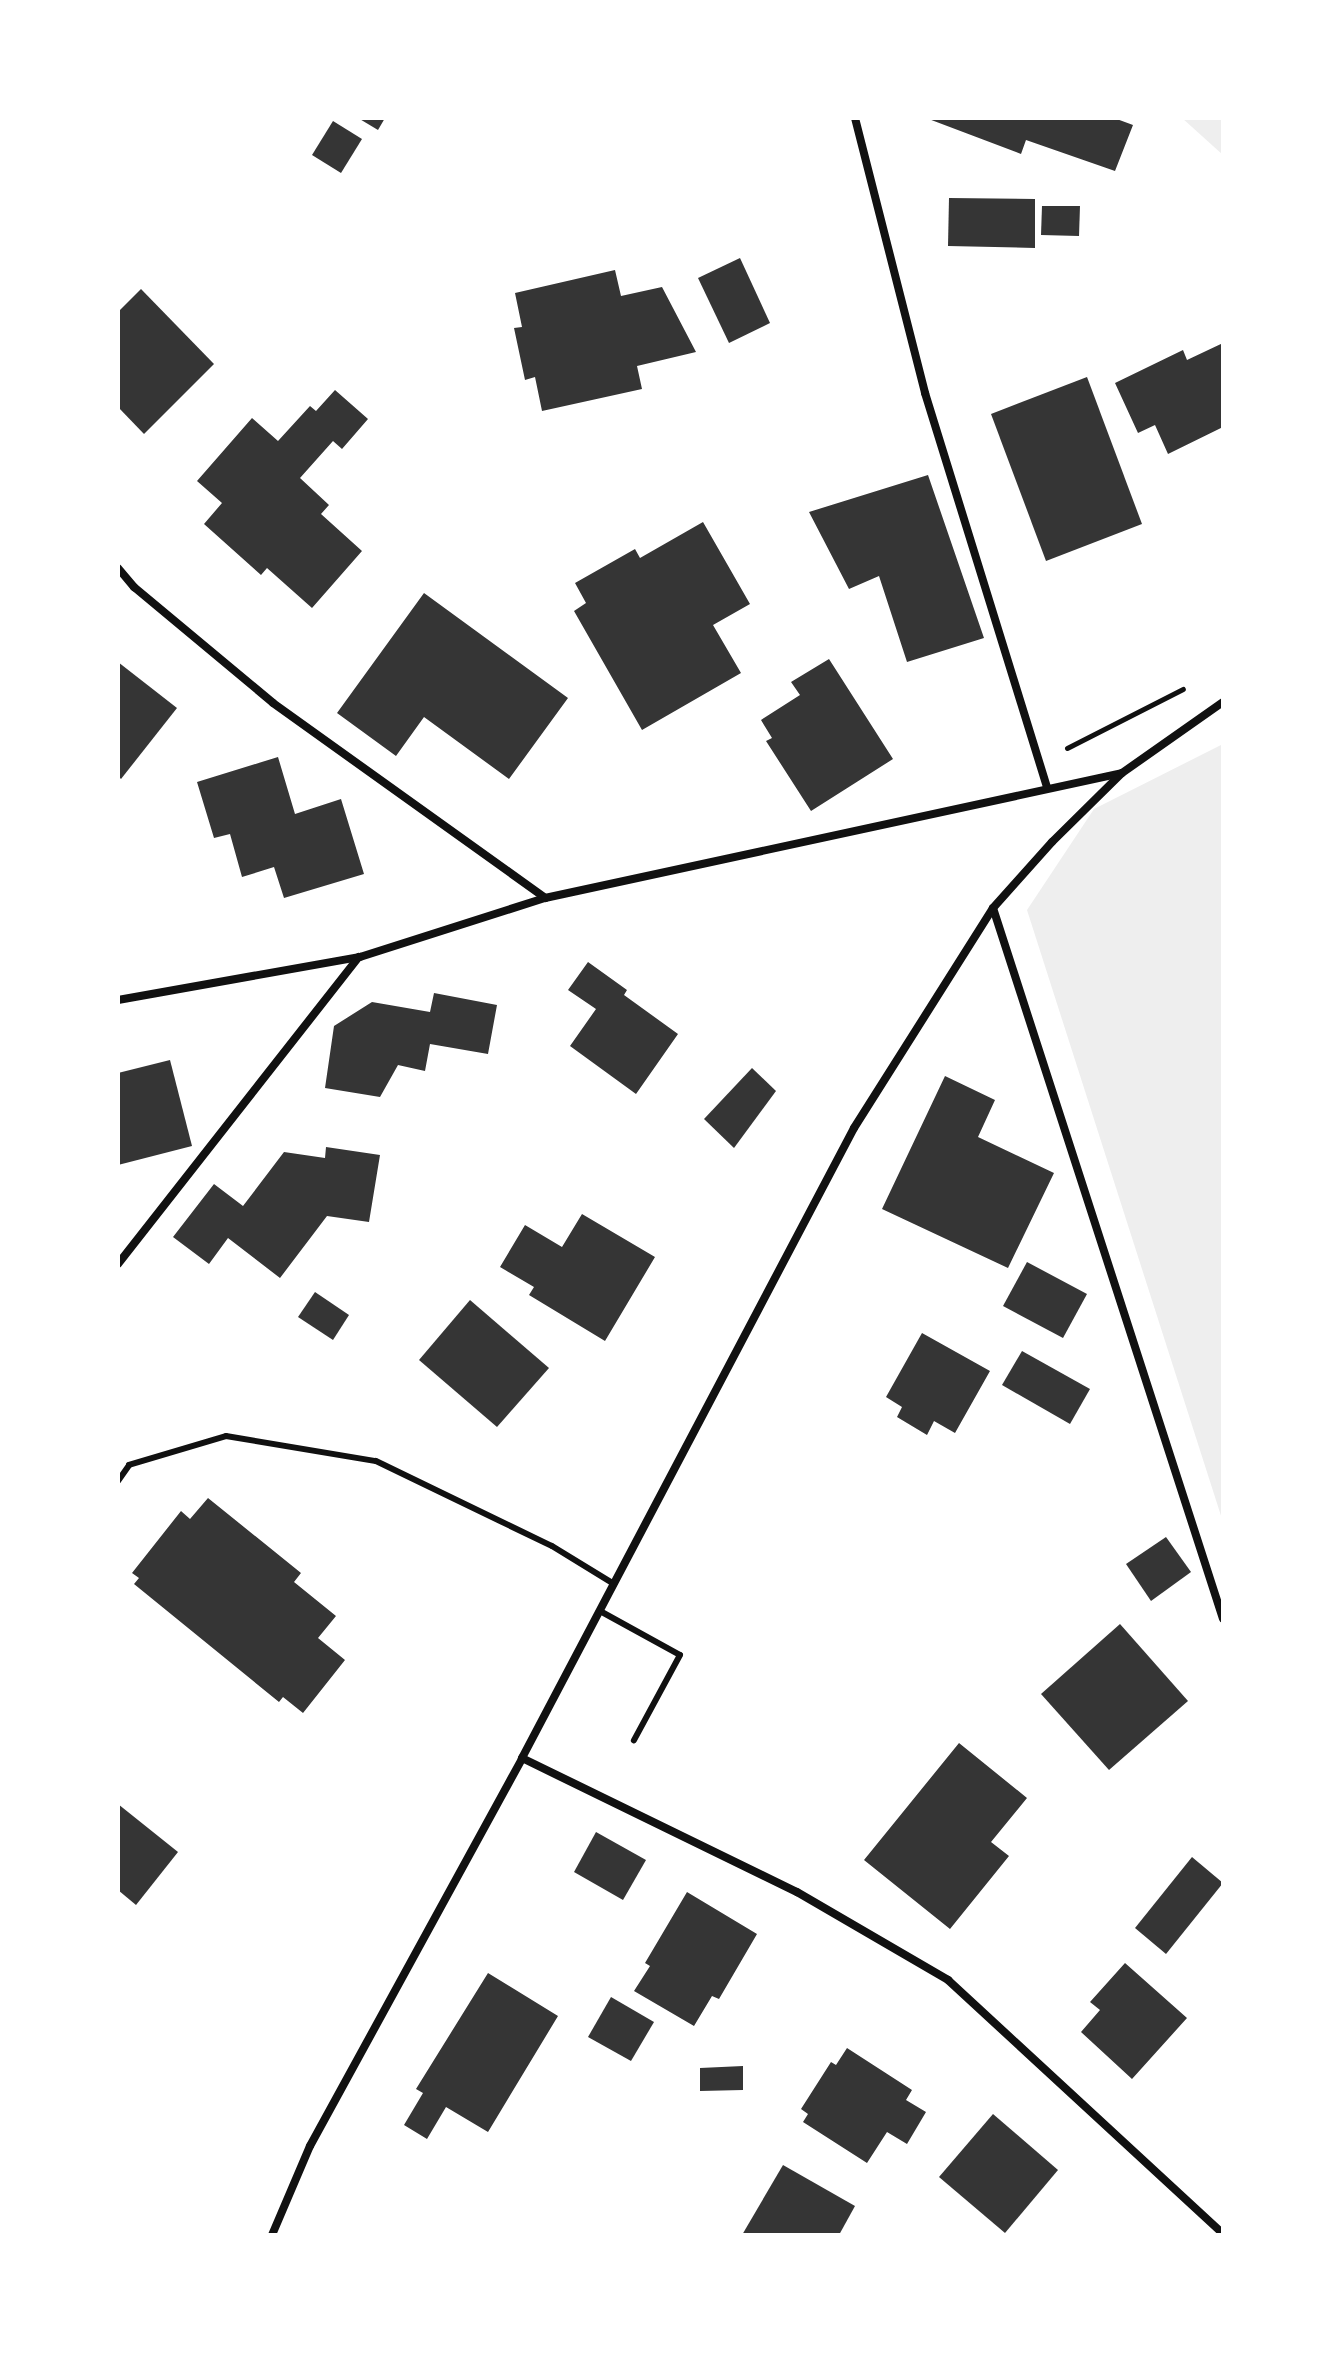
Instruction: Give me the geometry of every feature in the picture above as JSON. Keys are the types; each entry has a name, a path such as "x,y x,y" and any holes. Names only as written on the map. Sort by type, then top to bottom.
{"street":[{"path":"855,118 925,393 1047,787"},
{"path":"118,568 134,587 273,703 545,898"},
{"path":"272,2235 310,2146 522,1758 854,1128 993,908 1052,842 1122,773 1223,702"},
{"path":"118,1000 360,957 545,898 1122,773"},
{"path":"993,908 1223,1619"},
{"path":"118,1264 360,957"},
{"path":"522,1758 797,1892 948,1980 1223,2234"}],"lane":[{"path":"118,1481 129,1465 226,1436 376,1461 552,1546 614,1584"},
{"path":"600,1611 680,1655 634,1740"}],"path":[{"path":"1041,761 1195,683"}],"shaded area":[{"path":"1182,118 1223,118 1223,155"},
{"path":"1223,744 1223,1522 1027,910 1094,809"}],"building":[{"path":"358,118 385,118 378,130"},
{"path":"926,118 1114,118 1133,125 1115,171 1026,140 1021,154"},
{"path":"333,121 362,139 341,173 312,155"},
{"path":"949,198 1035,199 1035,248 948,246"},
{"path":"1042,206 1080,206 1079,236 1041,235"},
{"path":"740,258 770,323 729,343 698,278"},
{"path":"615,270 621,296 662,287 696,352 637,366 642,389 542,411 535,377 525,380 514,328 522,327 515,293"},
{"path":"141,289 214,364 144,434 118,407 118,312"},
{"path":"1223,343 1223,427 1168,454 1155,425 1138,433 1115,383 1183,350 1187,360"},
{"path":"1087,377 1142,524 1046,561 991,414"},
{"path":"335,390 368,419 342,449 333,441 300,478 329,505 321,514 362,551 312,608 267,568 261,575 204,524 222,503 197,481 252,418 278,441 310,406 316,411"},
{"path":"928,475 984,638 907,662 879,576 849,589 809,512"},
{"path":"703,522 750,604 713,625 741,673 642,730 574,611 586,603 575,583 635,549 640,558"},
{"path":"424,593 568,698 509,779 424,717 396,756 337,713"},
{"path":"829,659 893,759 811,811 766,741 772,738 761,720 800,695 791,682"},
{"path":"118,662 177,708 121,779 118,776"},
{"path":"278,757 295,814 341,799 364,874 284,898 274,867 242,877 230,834 214,838 197,782"},
{"path":"588,962 627,990 624,995 678,1034 636,1094 570,1046 596,1009 568,990"},
{"path":"434,993 497,1005 488,1054 430,1044 425,1071 398,1065 380,1097 325,1088 334,1026 372,1002 430,1012"},
{"path":"170,1060 192,1146 118,1165 118,1073"},
{"path":"752,1068 776,1091 734,1148 704,1119"},
{"path":"945,1076 995,1100 978,1137 1054,1173 1008,1268 882,1209"},
{"path":"326,1147 380,1155 369,1222 327,1216 280,1278 228,1238 209,1264 173,1237 214,1184 243,1206 284,1152 325,1158"},
{"path":"582,1214 655,1257 605,1341 529,1295 534,1287 500,1267 525,1225 562,1247"},
{"path":"1027,1262 1087,1294 1063,1338 1003,1306"},
{"path":"315,1292 349,1315 333,1340 298,1317"},
{"path":"470,1300 549,1368 497,1427 419,1360"},
{"path":"922,1333 990,1371 955,1433 934,1421 927,1435 897,1417 902,1407 886,1397"},
{"path":"1022,1351 1090,1389 1070,1424 1002,1385"},
{"path":"208,1498 301,1573 294,1582 336,1616 318,1638 345,1660 303,1713 283,1697 279,1702 134,1584 139,1578 132,1573 181,1511 190,1519"},
{"path":"1166,1537 1191,1572 1151,1601 1126,1564"},
{"path":"1120,1624 1188,1701 1109,1770 1041,1694"},
{"path":"959,1743 1027,1798 991,1842 1009,1856 950,1929 864,1860"},
{"path":"118,1804 178,1852 136,1905 118,1890"},
{"path":"596,1832 646,1860 623,1900 574,1872"},
{"path":"1192,1857 1223,1883 1166,1954 1135,1928"},
{"path":"687,1892 757,1934 719,1999 712,1996 694,2026 634,1991 650,1966 645,1963"},
{"path":"1125,1963 1187,2018 1132,2079 1081,2032 1100,2010 1090,2002"},
{"path":"488,1973 558,2016 488,2132 446,2107 427,2139 404,2125 423,2093 416,2089"},
{"path":"611,1997 654,2022 631,2061 588,2037"},
{"path":"847,2048 912,2090 906,2100 926,2112 907,2144 887,2132 867,2163 803,2122 808,2114 801,2109 831,2062 836,2065"},
{"path":"743,2066 743,2090 700,2091 700,2068"},
{"path":"993,2114 1058,2170 1005,2233 939,2177"},
{"path":"783,2165 855,2206 839,2235 742,2235"}]}
